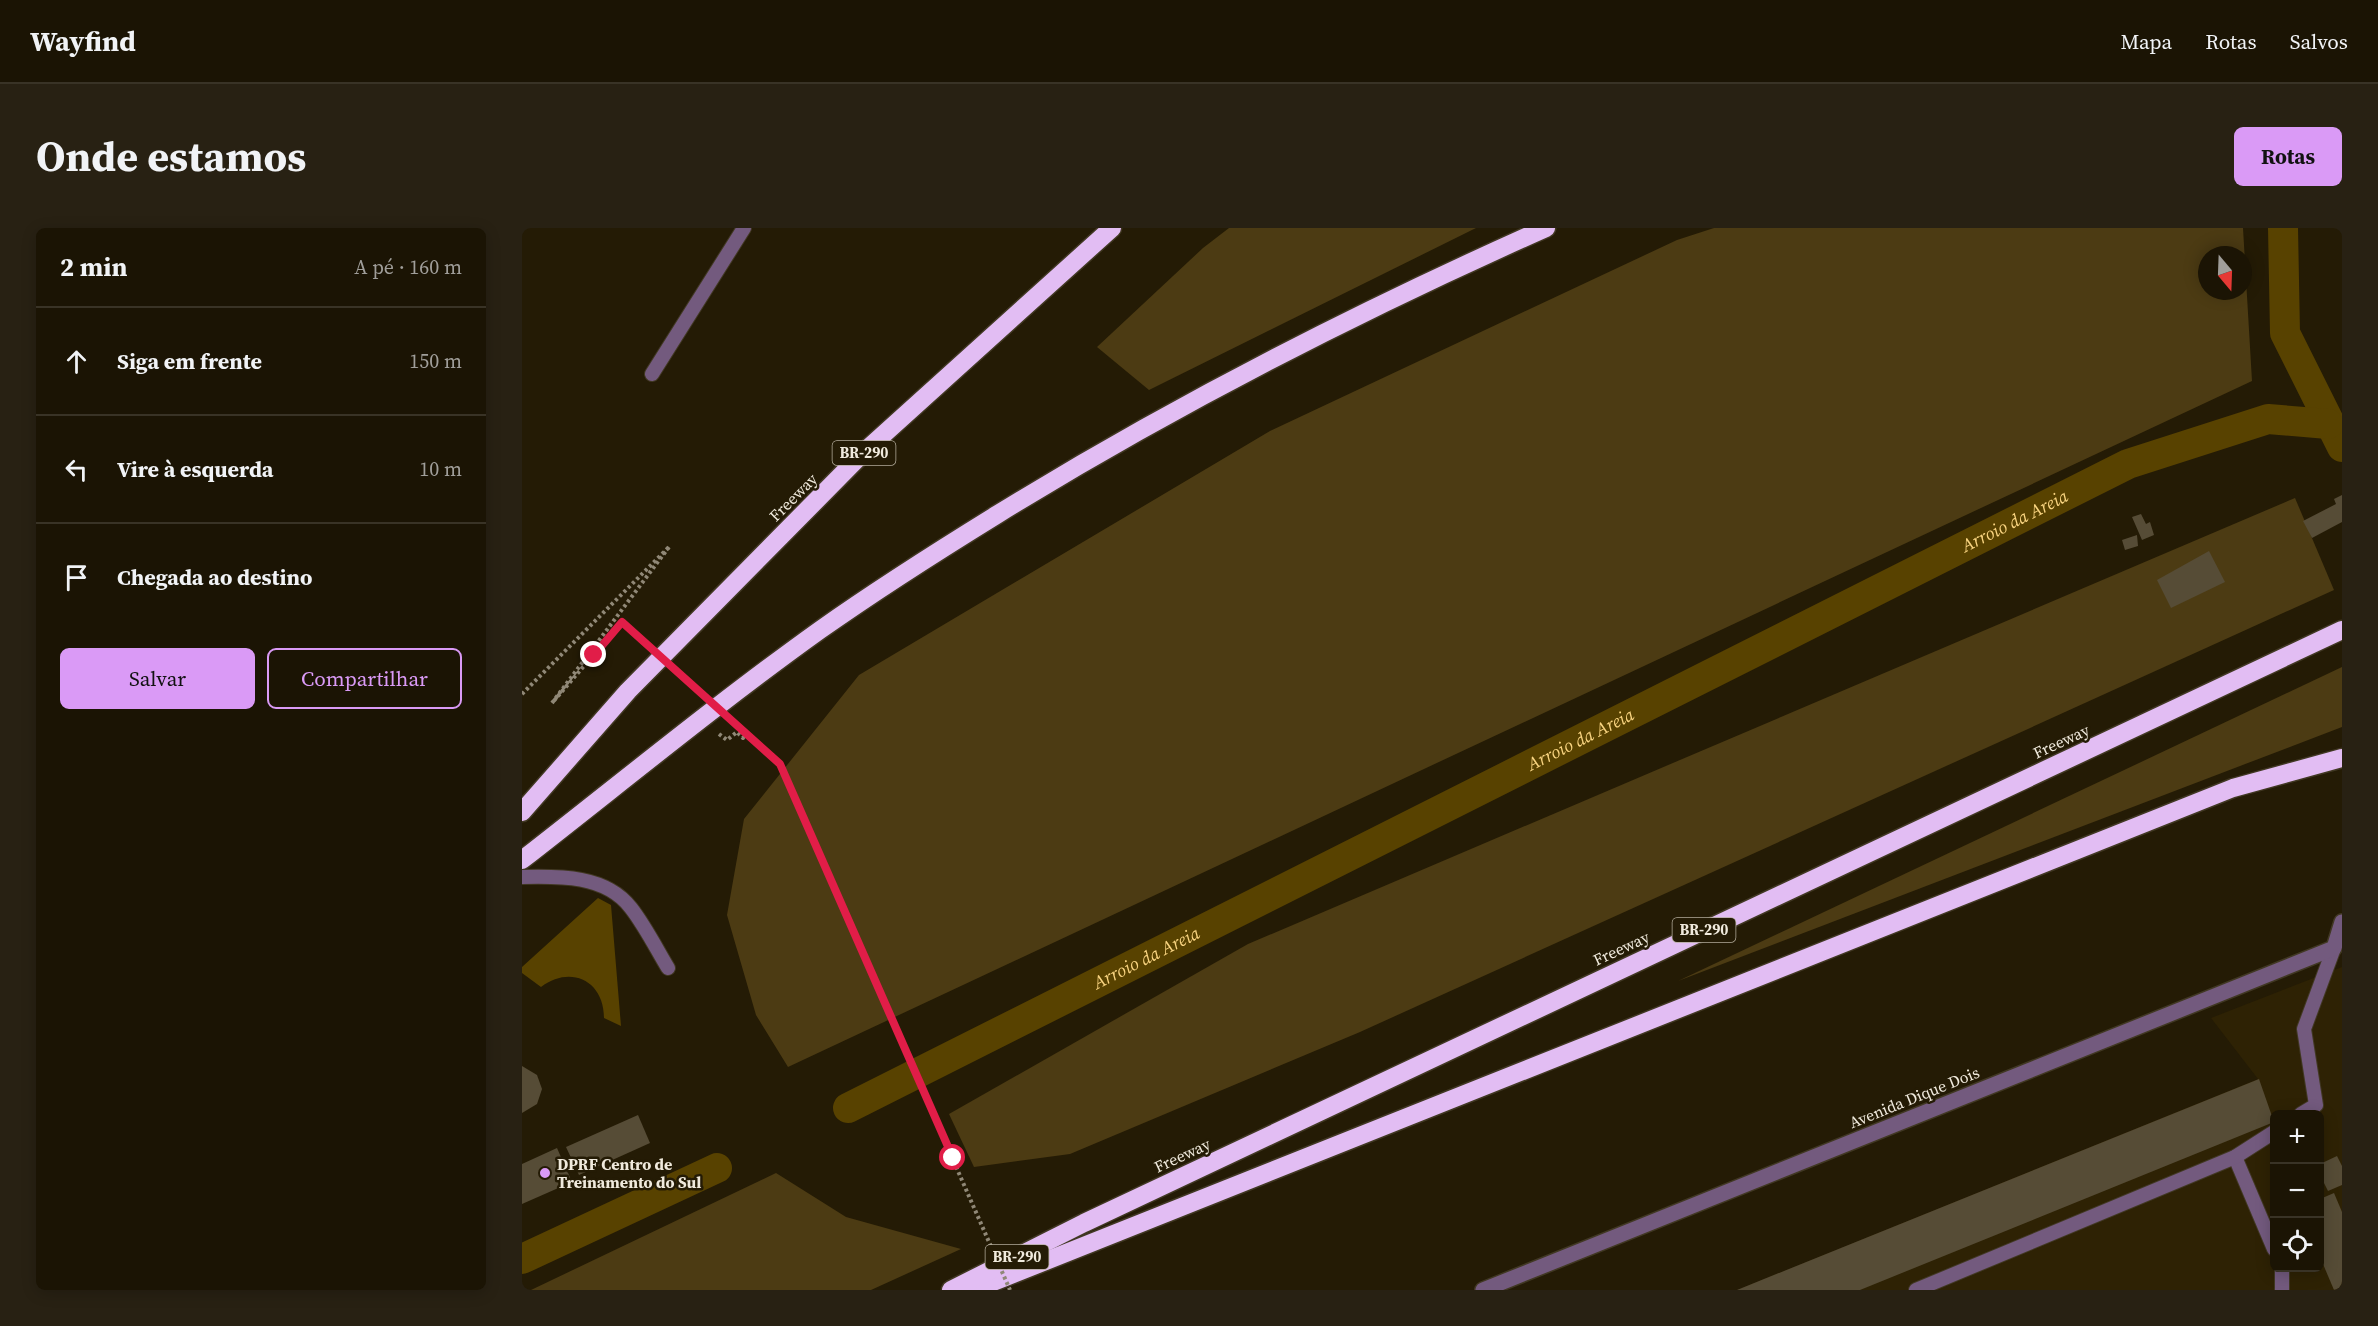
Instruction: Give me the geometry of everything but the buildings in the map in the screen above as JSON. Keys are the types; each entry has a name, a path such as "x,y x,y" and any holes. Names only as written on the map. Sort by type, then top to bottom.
{"highway":[{"name":"Freeway","path":"522,812 628,691 864,452 1112,228"},
{"path":"522,860 820,630 918,564 1044,486 1252,367 1448,272 1546,228"},
{"name":"Freeway","path":"951,1290 1084,1223 2342,630"},
{"path":"974,1290 2233,789 2342,758"}],"street":[{"path":"2334,948 2342,922"},
{"name":"Avenida Dique Dois","path":"1483,1290 2334,948"}],"lane":[{"path":"652,374 744,228"},
{"path":"522,878 558,876 606,888 630,906 668,968"},
{"path":"2308,1110 2316,1105 2304,1029 2334,948"},
{"path":"1916,1290 2235,1157 2270,1135"},
{"path":"2235,1157 2270,1240"},
{"path":"2282,1272 2282,1290"}],"path":[{"path":"522,694 669,547 552,703 622,622 745,736 780,764 1010,1290"},
{"path":"718,733 727,740 737,732 745,736"}],"shaded area":[{"path":"1229,228 1476,228 1149,390 1097,347 1203,248"},
{"path":"1714,228 2243,228 2244,246 2198,246 2198,300 2247,300 2252,381 788,1067 756,1015 727,915 744,819 859,675 1270,431 1677,240"},
{"path":"2295,498 2334,590 1360,1032 1070,1154 974,1167 949,1114 1248,944"},
{"path":"2342,667 2342,727 1678,981"},
{"path":"598,898 611,905 621,1026 604,1018 598,994 583,980 563,977 552,980 541,987 522,973 522,967"},
{"path":"2342,967 2342,1290 1737,1290 2258,1079 2211,1018"},
{"path":"776,1173 846,1217 961,1249 871,1290 531,1290"}],"waterway":[{"name":"Arroio da Areia","path":"2283,228 2285,333 2342,447"},
{"name":"Arroio da Areia","path":"848,1108 2128,464 2268,419 2328,424"},
{"name":"Arroio da Areia","path":"522,1259 717,1168"}],"place":[{"name":"DPRF Centro de Treinamento do Sul","path":"545,1173"}],"route":[{"path":"594,655 622,622 780,764 953,1158"}]}
